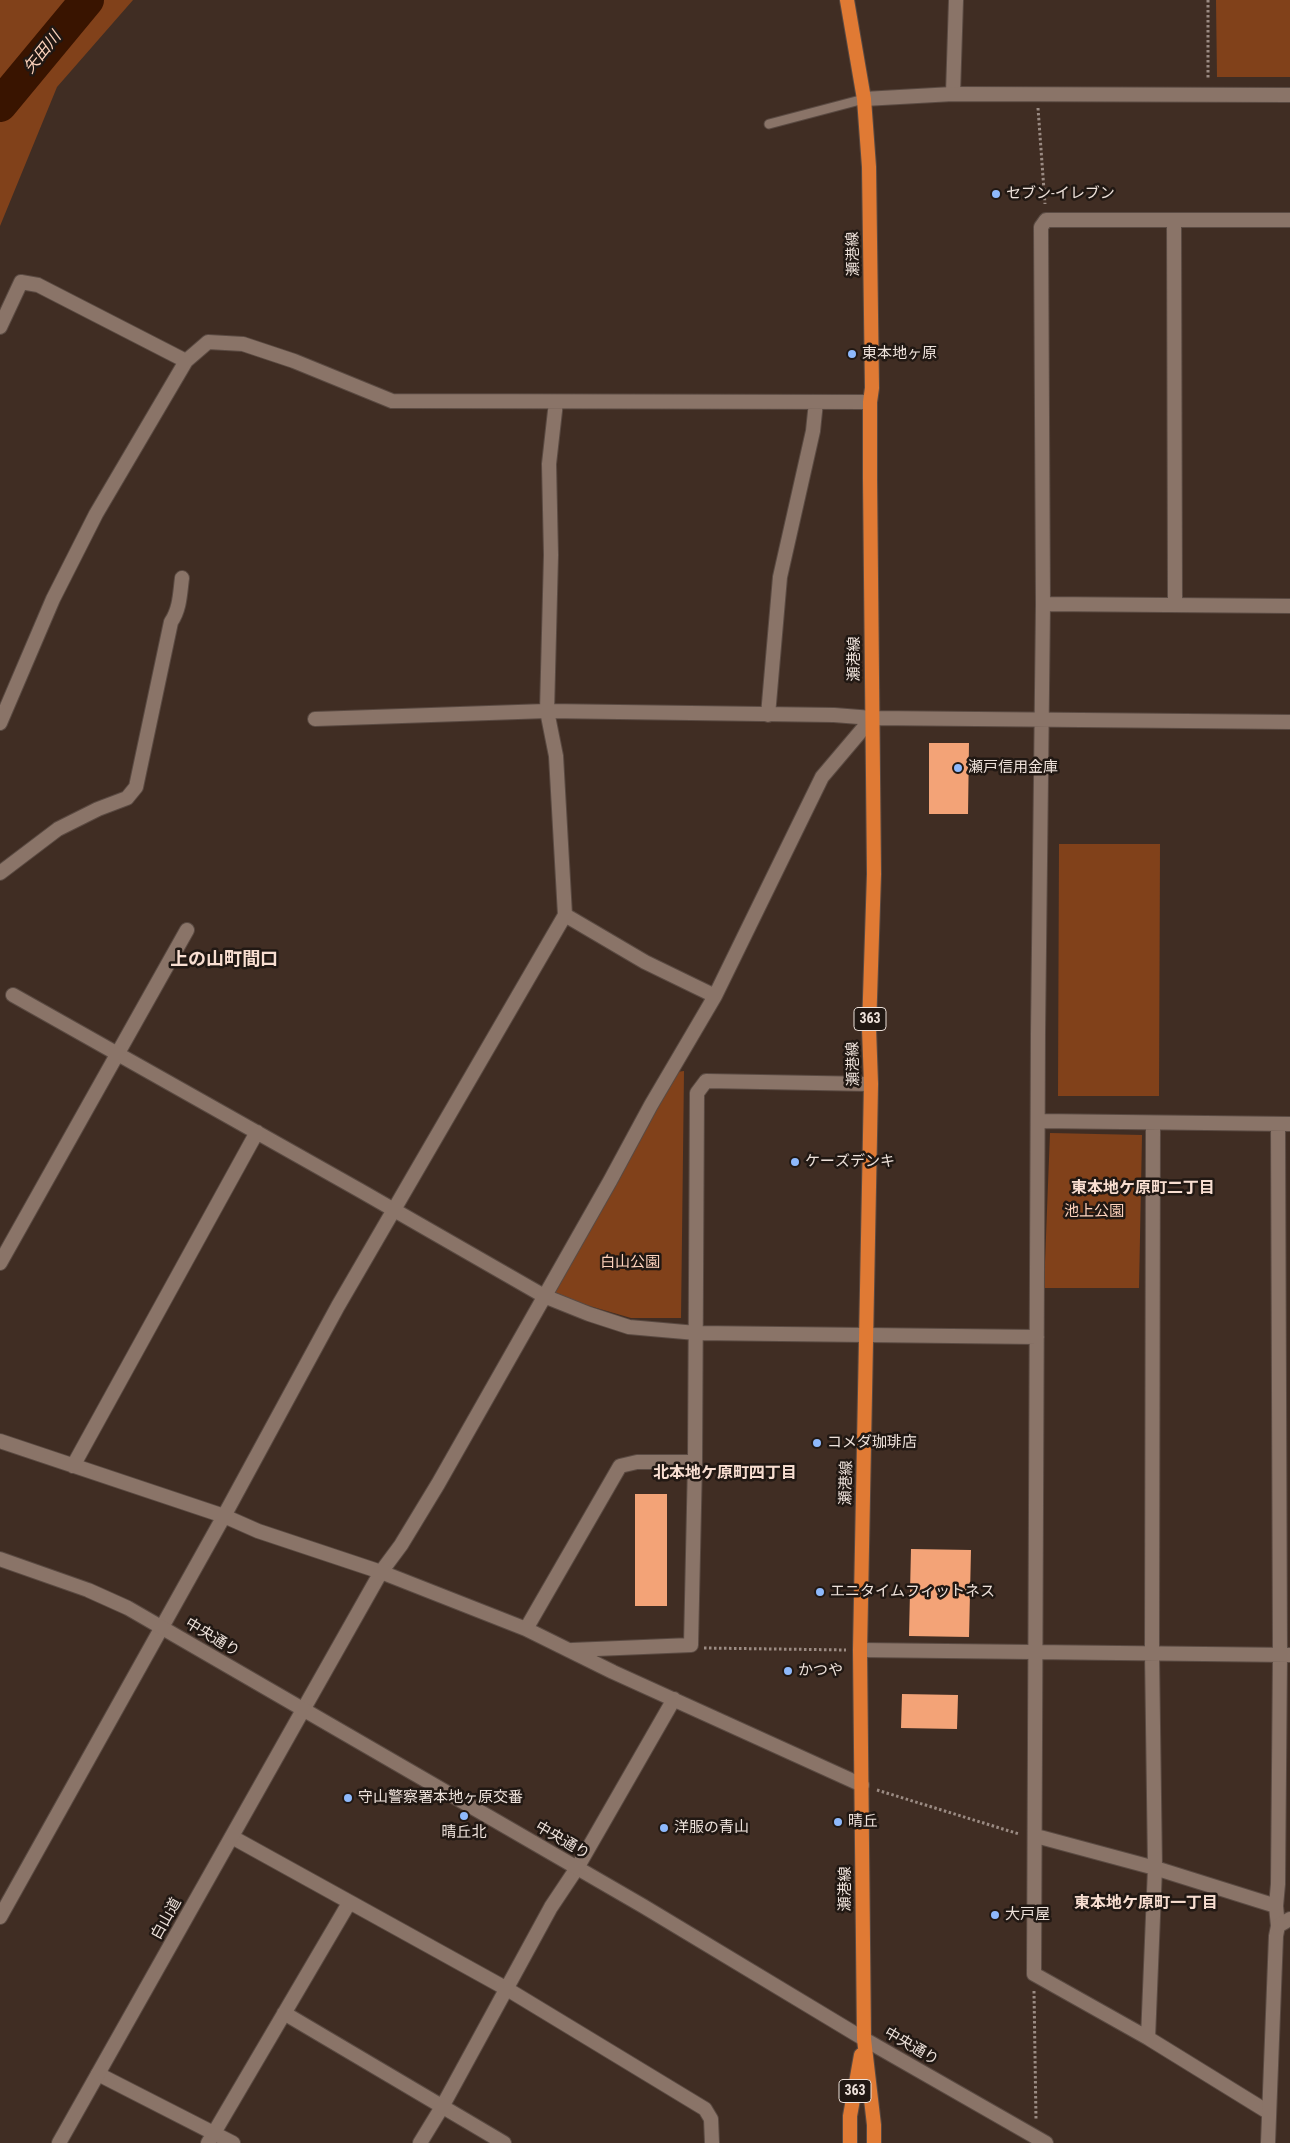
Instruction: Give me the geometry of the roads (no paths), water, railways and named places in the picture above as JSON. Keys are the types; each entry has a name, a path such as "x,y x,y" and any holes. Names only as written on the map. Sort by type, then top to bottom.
{"highway":[{"name":"瀬港線","path":"847,0 864,99 869,167 872,388 870,402 874,874 869,1028 871,1084 860,1650 864,2039 874,2125 874,2143"},
{"name":"瀬港線","path":"850,2143 850,2116 864,2039"}],"street":[{"path":"953,94 956,0"},
{"path":"864,99 953,94 1290,95"},
{"path":"1268,2112 1148,2038 1034,1974 1038,1121 1043,604 1041,228 1046,220 1290,220"},
{"path":"1174,221 1174,605"},
{"path":"0,327 20,282 38,285 186,361"},
{"path":"0,723 53,599 96,514 186,361 208,342 243,344 294,361 392,401 870,402"},
{"path":"0,1917 163,1628 338,1306 565,915 556,756 547,711 551,555 549,464 556,402"},
{"path":"768,715 780,577 813,432 816,402"},
{"path":"0,873 58,829 98,809 127,798 136,787 171,622 176,616 179,606 182,578"},
{"path":"1043,604 1290,606"},
{"path":"315,719 547,711 834,715 872,718 1290,722"},
{"name":"白山道","path":"59,2143 381,1572 401,1545 438,1484 714,996 822,777 872,718"},
{"path":"565,915 645,962 714,996"},
{"path":"0,1263 187,930"},
{"path":"13,995 544,1296 590,1314 629,1327 696,1333 1037,1337"},
{"path":"568,1651 691,1645 695,1462 697,1092 706,1081 871,1084"},
{"path":"1038,1121 1284,1124 1285,1655 1276,1906 1284,1922 1268,2112 1268,2143"},
{"path":"1148,2038 1155,1868 1152,1653 1153,1123"},
{"path":"73,1466 257,1132"},
{"path":"0,1441 224,1516 258,1531 381,1572 526,1629 568,1651 862,1785"},
{"path":"526,1629 620,1466 637,1462 695,1462"},
{"name":"中央通り","path":"0,1559 88,1590 128,1608 643,1906 864,2039 1041,2140"},
{"path":"860,1650 1285,1655"},
{"path":"420,2143 442,2107 551,1907 577,1868 674,1699"},
{"path":"232,1837 507,1989 705,2109 712,2119 712,2143"},
{"path":"1036,1838 1155,1868 1276,1906"},
{"path":"211,2138 349,1903"},
{"path":"284,2013 504,2143"},
{"path":"98,2074 211,2138 233,2143"}],"lane":[{"path":"769,124 864,99"}],"waterway":[{"name":"矢田川","path":"0,105 87,0"}],"place":[{"name":"セブン-イレブン","path":"996,194"},
{"name":"東本地ヶ原","path":"852,354"},
{"name":"瀬戸信用金庫","path":"958,768"},
{"name":"ケーズデンキ","path":"795,1162"},
{"name":"コメダ珈琲店","path":"817,1443"},
{"name":"エニタイムフィットネス","path":"820,1592"},
{"name":"かつや","path":"788,1671"},
{"name":"守山警察署本地ヶ原交番","path":"348,1798"},
{"name":"晴丘北","path":"464,1816"},
{"name":"晴丘","path":"838,1822"},
{"name":"洋服の青山","path":"664,1828"},
{"name":"大戸屋","path":"995,1915"}],"district":[{"name":"上の山町間口","path":"224,960"},
{"name":"東本地ケ原町二丁目","path":"1143,1189"},
{"name":"北本地ケ原町四丁目","path":"725,1474"},
{"name":"東本地ケ原町一丁目","path":"1146,1904"}],"park label":[{"name":"池上公園","path":"1094,1212"},
{"name":"白山公園","path":"630,1263"}]}
